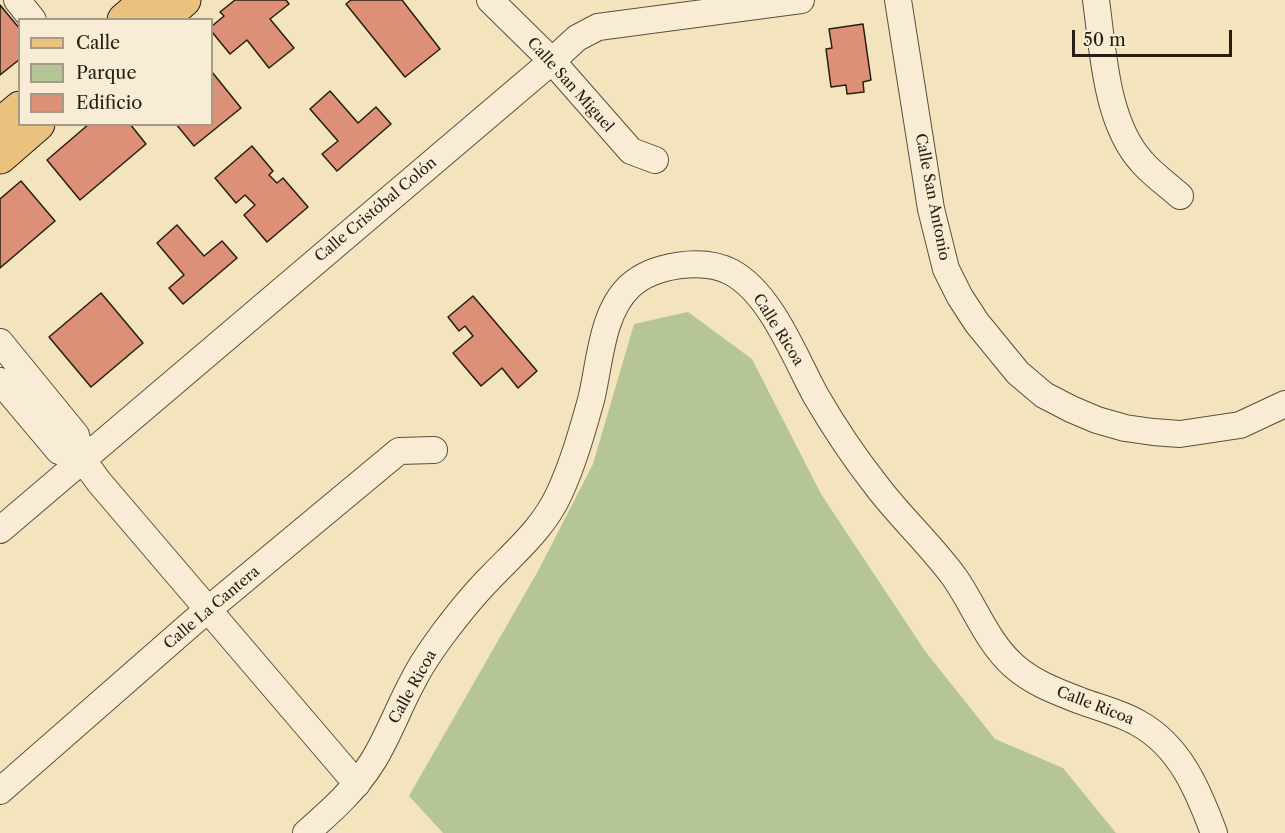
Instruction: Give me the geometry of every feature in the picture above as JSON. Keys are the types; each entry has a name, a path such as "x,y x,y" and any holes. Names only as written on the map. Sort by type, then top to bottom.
{"main road":[{"path":"126,18 147,0"},
{"path":"162,18 184,0"},
{"path":"0,125 18,110"},
{"path":"0,157 36,126"}],"street":[{"path":"17,0 31,18"},
{"name":"Calle San Miguel","path":"490,0 552,61 631,152 656,160"},
{"name":"Calle Cristóbal Colón","path":"0,530 577,38 598,27 801,0"},
{"name":"Calle San Antonio","path":"898,0 932,209 946,269 977,323 1018,373 1044,395 1071,409 1125,428 1153,432 1179,434 1240,425 1285,404"},
{"path":"1096,0 1110,95 1123,135 1141,162 1180,196"},
{"name":"Calle Ricoa","path":"306,833 342,801 374,760 414,678 462,609 532,536 551,510 574,458 592,396 606,329 621,297 630,286 644,276 696,264 728,270 741,278 765,304 816,396 855,456 878,488 955,579 1001,654 1036,682 1136,721 1164,741 1195,786 1214,833"},
{"path":"0,342 76,435 82,459 357,784"},
{"path":"0,381 59,451 82,459"},
{"name":"Calle La Cantera","path":"0,791 208,610 399,450 434,450"}],"green space":[{"path":"688,312 752,359 821,494 925,651 995,739 1063,768 1116,833 443,833 409,796 538,571 593,464 634,324"}],"building":[{"path":"235,0 286,0 289,4 270,19 294,48 269,68 247,40 230,54 213,33 213,25 224,16 220,12"},
{"path":"351,0 402,0 440,49 405,77 346,4"},
{"path":"0,5 18,27 18,61 0,75"},
{"path":"863,24 871,80 863,82 864,92 847,94 846,85 831,87 826,49 832,48 829,29"},
{"path":"213,73 241,108 194,146 178,126 213,126"},
{"path":"330,91 358,123 376,107 391,124 337,171 322,154 338,141 310,109"},
{"path":"87,126 132,126 146,144 80,200 47,160"},
{"path":"252,146 273,171 269,175 277,183 283,178 308,207 267,242 244,215 255,205 245,195 236,203 215,178"},
{"path":"21,181 55,221 0,268 0,199"},
{"path":"177,225 204,256 222,241 237,258 183,304 169,288 184,275 157,243"},
{"path":"101,293 143,343 91,387 49,337"},
{"path":"473,296 537,371 518,388 502,368 481,386 453,353 473,336 465,326 459,331 448,317"}]}
